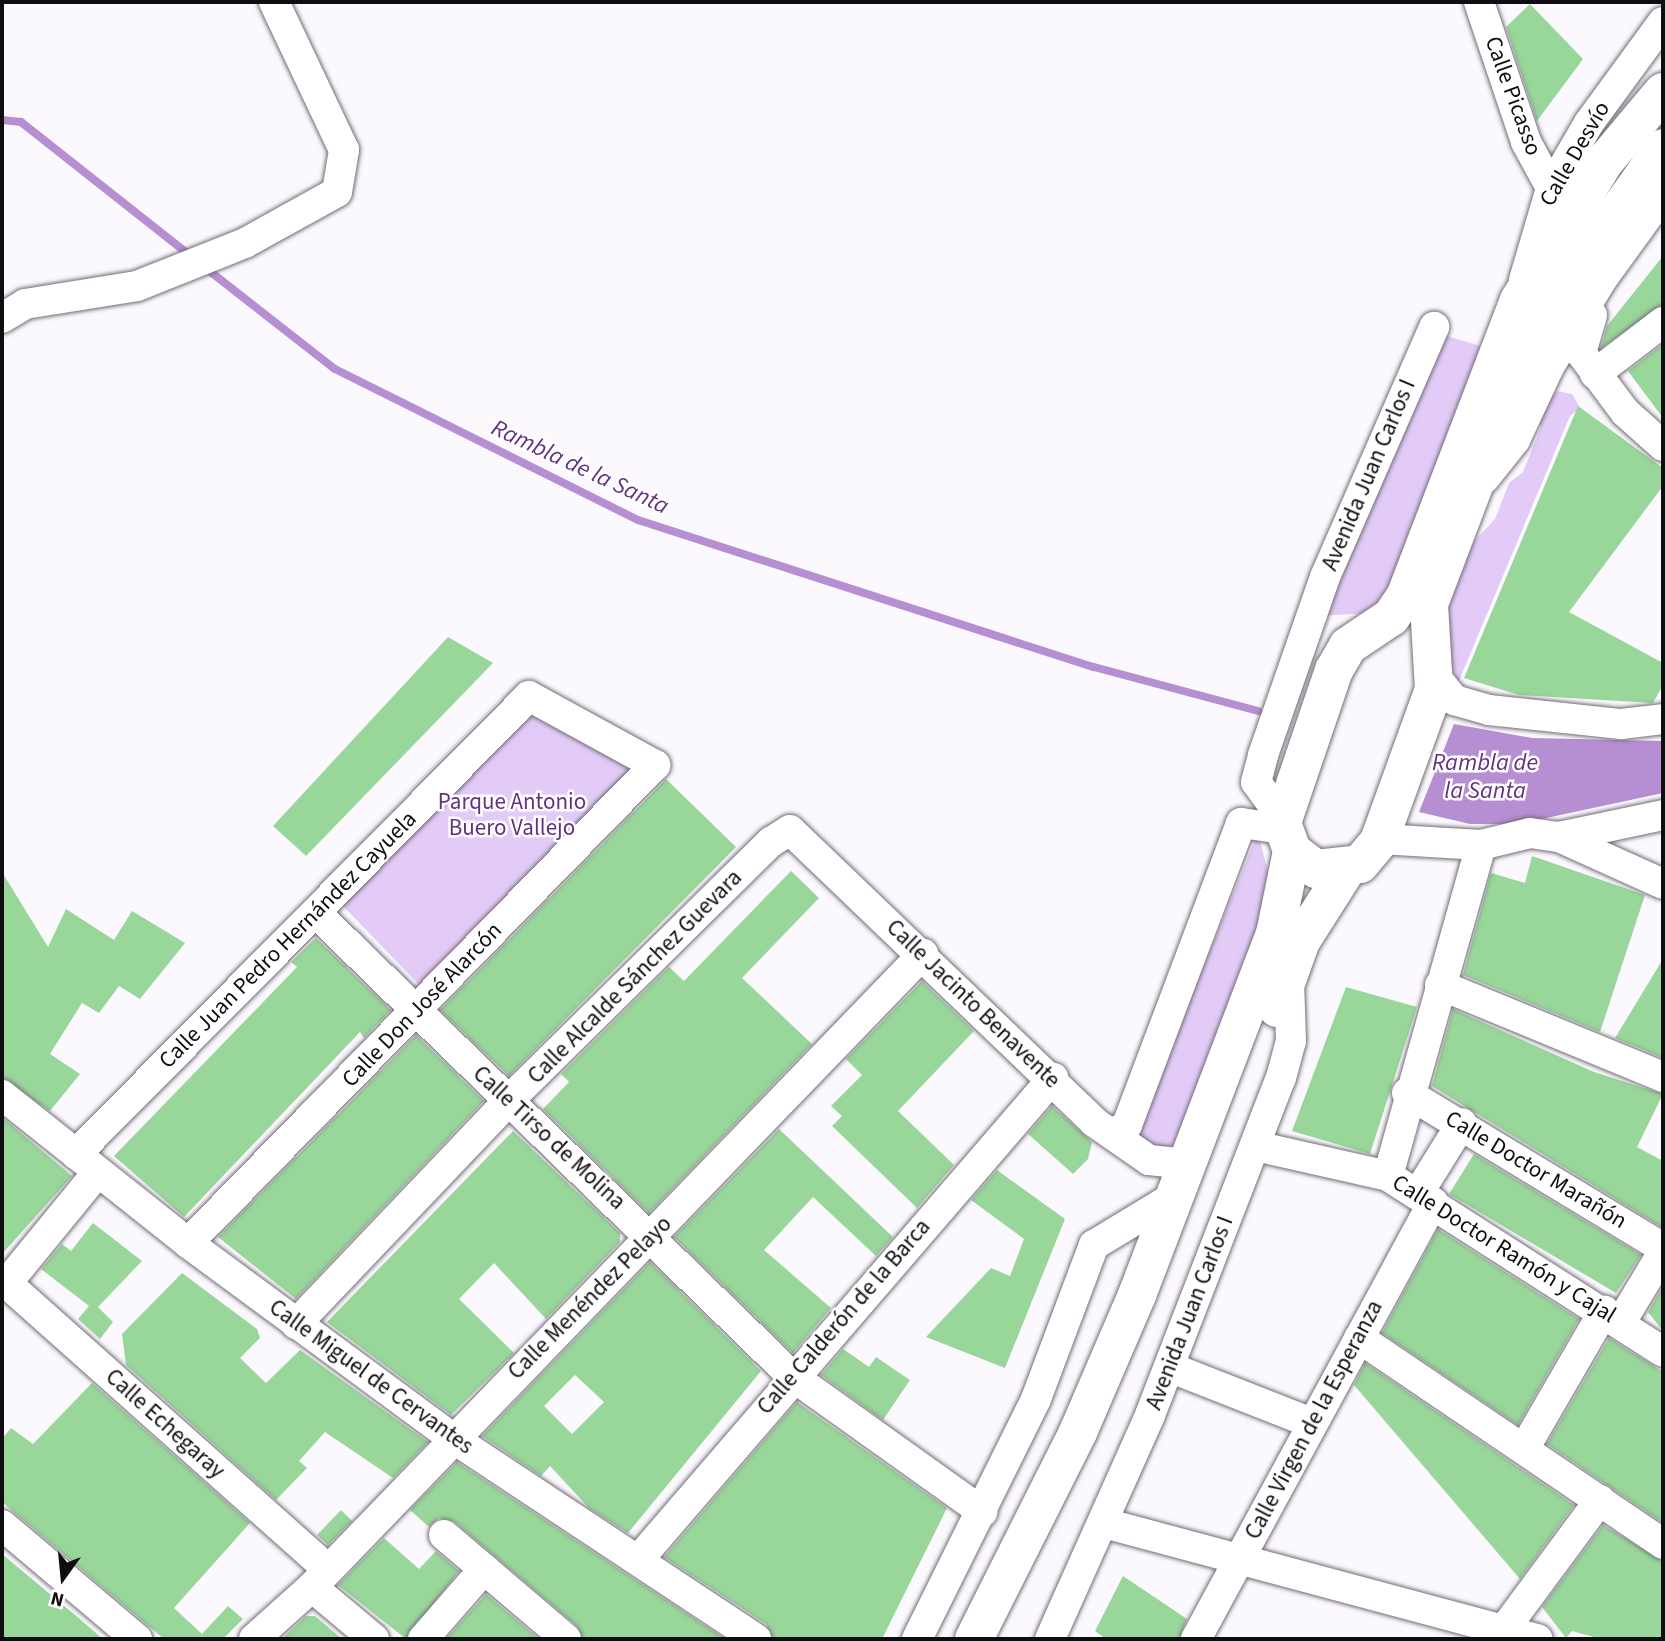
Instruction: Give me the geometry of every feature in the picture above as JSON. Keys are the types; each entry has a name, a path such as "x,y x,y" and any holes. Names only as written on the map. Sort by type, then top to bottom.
{"main road":[{"path":"974,1639 1078,1432 1181,1180 1275,934 1286,833 1334,670 1348,646 1369,634 1406,595 1519,300 1605,161 1663,92"},
{"path":"1004,1639 1108,1431 1301,942 1346,870 1371,854 1380,839 1432,669 1429,604 1468,498 1545,315 1663,148"},
{"path":"1369,634 1400,634 1432,669"},
{"path":"1286,833 1315,869 1346,870"}],"street":[{"path":"2,318 25,304 137,286 246,243 337,192 344,150 274,2"},
{"name":"Calle Picasso","path":"1479,2 1526,142 1551,188"},
{"name":"Calle Desvío","path":"1519,300 1551,188 1589,123 1663,22"},
{"path":"1468,498 1515,440 1549,367 1603,278 1663,195"},
{"path":"1603,278 1581,353 1595,374 1663,446"},
{"path":"1595,374 1663,322"},
{"name":"Avenida Juan Carlos I","path":"1286,833 1256,782 1305,632 1434,327"},
{"path":"1305,632 1369,634"},
{"path":"1305,632 1334,670"},
{"path":"1432,669 1454,700 1489,710 1609,723 1663,719"},
{"name":"Calle Don José Alarcón","path":"188,1243 655,765 529,696"},
{"name":"Calle Juan Pedro Hernández Cayuela","path":"4,1281 87,1163 316,913 529,696"},
{"path":"1559,837 1663,814"},
{"path":"1116,1132 1127,1125 1241,823 1286,833"},
{"name":"Calle Jacinto Benavente","path":"771,842 790,830 923,954 1094,1122 1116,1132 1149,1160 1181,1180"},
{"path":"1380,839 1481,845 1530,833 1559,837 1663,884"},
{"name":"Calle Alcalde Sánchez Guevara","path":"296,1324 509,1101 771,842"},
{"path":"1388,1176 1407,1093 1481,845"},
{"name":"Calle Tirso de Molina","path":"316,913 414,1012 653,1236 792,1376 983,1512"},
{"name":"Calle Menéndez Pelayo","path":"254,1639 320,1578 451,1437 653,1236 923,954"},
{"name":"Avenida Juan Carlos I","path":"1050,1639 1104,1523 1255,1146 1291,1041 1289,976"},
{"path":"1440,985 1663,1077"},
{"name":"Calle Calderón de la Barca","path":"639,1559 792,1376 1052,1079"},
{"name":"Calle Doctor Marañón","path":"1407,1093 1462,1123 1663,1250"},
{"name":"Calle Miguel de Cervantes","path":"2,1095 188,1243 451,1437 639,1559 755,1639"},
{"name":"Calle Virgen de la Esperanza","path":"1196,1639 1359,1338 1462,1123"},
{"name":"Calle Doctor Ramón y Cajal","path":"1255,1146 1388,1176 1426,1197 1613,1316 1663,1352"},
{"path":"917,1639 983,1512 1036,1399 1094,1245 1181,1180"},
{"path":"1524,1449 1613,1316 1663,1250"},
{"name":"Calle Echegaray","path":"4,1281 320,1578 374,1639"},
{"path":"1359,1338 1663,1544"},
{"path":"1168,1367 1312,1423"},
{"path":"1500,1634 1600,1500"},
{"path":"1104,1523 1500,1634 1538,1639"},
{"path":"2,1525 137,1639"},
{"path":"444,1535 566,1639"},
{"path":"424,1639 484,1569"}],"green space":[{"path":"1444,335 1480,346 1416,546 1371,613 1318,616"},
{"path":"1557,391 1572,394 1580,408 1570,416 1458,683 1443,643 1449,602 1467,549 1495,519 1509,483 1523,472 1541,427 1536,414"},
{"name":"Parque Antonio Buero Vallejo","path":"533,702 647,766 427,993 341,904"},
{"path":"1258,833 1273,891 1179,1144 1153,1149 1134,1138"}],"water":[{"name":"Rambla de la Santa","path":"1454,724 1532,738 1663,741 1663,793 1518,824 1470,824 1419,812"}],"building":[{"path":"1530,4 1583,59 1537,121 1506,27"},
{"path":"1663,256 1663,305 1601,348 1607,326"},
{"path":"1663,344 1663,418 1628,371"},
{"path":"1578,406 1663,468 1663,486 1569,612 1663,663 1663,685 1653,703 1519,695 1464,678"},
{"path":"448,637 493,663 306,856 273,826"},
{"path":"666,779 736,847 509,1076 440,1010"},
{"path":"1532,856 1645,895 1600,1032 1463,975 1491,873 1525,883"},
{"path":"791,871 819,898 742,978 812,1044 649,1213 543,1109 569,1082 561,1074 669,967 684,981"},
{"path":"2,872 48,947 66,909 114,940 132,911 185,943 140,999 119,986 99,1013 82,1003 50,1054 80,1074 50,1111 2,1078"},
{"path":"316,938 391,1010 364,1038 360,1032 184,1217 114,1156 297,967 291,962"},
{"path":"1663,959 1663,1058 1615,1038"},
{"path":"922,981 974,1031 898,1111 954,1165 917,1208 832,1126 842,1116 831,1106 862,1075 846,1059"},
{"path":"1346,987 1417,1007 1370,1154 1292,1131"},
{"path":"1453,1009 1594,1072 1663,1094 1637,1147 1663,1161 1663,1228 1432,1086"},
{"path":"416,1035 484,1101 296,1299 218,1237"},
{"path":"1052,1106 1092,1142 1088,1159 1073,1174 1028,1134"},
{"path":"2,1117 72,1176 2,1254"},
{"path":"779,1129 893,1237 876,1256 813,1197 764,1250 831,1308 793,1353 674,1237"},
{"path":"513,1131 620,1233 620,1242 546,1319 494,1263 459,1299 514,1353 451,1415 327,1322"},
{"path":"1474,1154 1641,1255 1616,1293 1449,1194"},
{"path":"997,1170 1065,1219 1005,1368 926,1337 991,1268 1010,1276 1024,1239 971,1200"},
{"path":"93,1223 142,1261 98,1307 113,1322 100,1339 78,1319 89,1306 41,1269 62,1244 71,1251"},
{"path":"1438,1229 1579,1319 1518,1425 1382,1333"},
{"path":"650,1262 761,1371 628,1533 589,1508 550,1466 541,1476 482,1436","holes":["575,1375 604,1402 572,1434 544,1406"]},
{"path":"182,1273 257,1329 260,1338 240,1358 266,1383 300,1350 428,1442 393,1478 325,1432 299,1461 307,1468 276,1500 126,1365 122,1334"},
{"path":"1663,1286 1663,1331 1648,1312"},
{"path":"1609,1338 1663,1372 1663,1523 1547,1444"},
{"path":"843,1349 869,1367 876,1357 910,1380 883,1420 821,1375"},
{"path":"1365,1363 1574,1505 1520,1579 1354,1385"},
{"path":"92,1383 250,1523 174,1608 202,1634 228,1606 243,1619 223,1639 164,1639 2,1502 2,1439 11,1428 33,1444"},
{"path":"797,1402 947,1508 882,1639 773,1639 766,1624 664,1557"},
{"path":"457,1462 725,1639 583,1639 577,1626 455,1522 439,1518 429,1527 410,1510"},
{"path":"341,1510 352,1521 328,1545 317,1535"},
{"path":"1603,1525 1663,1561 1663,1639 1601,1639 1572,1631 1566,1638 1542,1607"},
{"path":"384,1538 419,1569 436,1551 459,1571 406,1639 338,1585"},
{"path":"2,1554 75,1615 103,1639 2,1639"},
{"path":"1123,1576 1187,1619 1179,1639 1106,1639 1095,1631"},
{"path":"486,1594 539,1639 446,1639"},
{"path":"306,1616 315,1616 342,1639 282,1639"}],"waterway":[{"name":"Rambla de la Santa","path":"2,120 21,122 193,258"},
{"name":"Rambla de la Santa","path":"203,266 335,369 638,520 1094,667 1258,711"}]}
